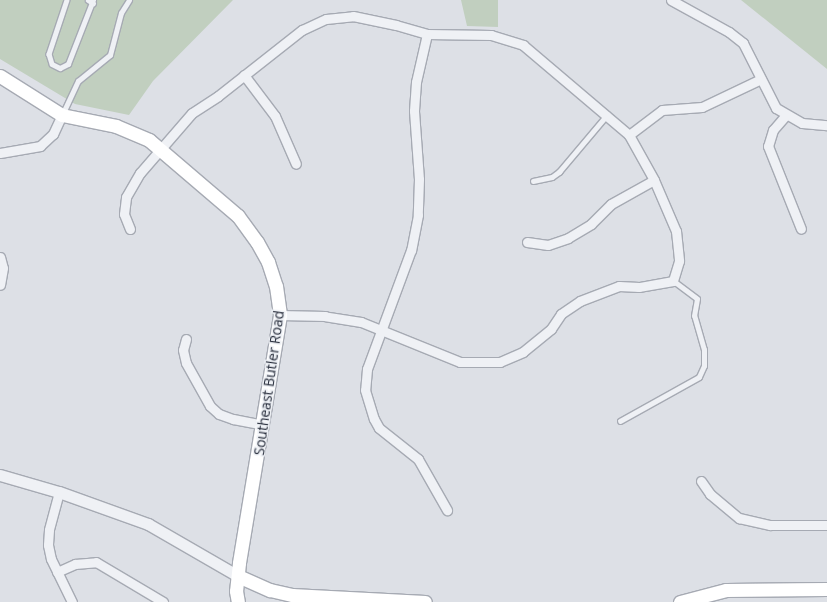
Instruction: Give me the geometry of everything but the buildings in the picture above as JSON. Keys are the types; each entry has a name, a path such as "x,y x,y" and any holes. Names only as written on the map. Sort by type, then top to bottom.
{"main road":[{"name":"Southeast Butler Road","path":"0,76 62,114 130,131 160,148 220,199 248,228 273,276 279,296 280,315 238,576 238,602"},
{"path":"238,576 270,590 292,595 425,602"},
{"path":"680,602 726,590 827,589"}],"street":[{"path":"671,0 729,32 742,43 770,100 786,115 802,124 827,125"},
{"path":"130,229 124,214 126,197 140,173 160,148 192,113 244,76 302,30 326,18 367,17 426,34 491,35 523,45 629,135 654,180 676,231 679,261 672,281 653,285 619,286 580,301 561,314 551,329 523,352 500,362 460,362 382,329 340,318 280,315"},
{"path":"426,34 416,82 414,111 420,179 418,215 411,250 382,329 365,383 370,411 380,428 418,459 447,510"},
{"path":"244,76 275,116 296,164"},
{"path":"629,135 662,110 702,107 761,79"},
{"path":"0,153 40,146 53,134 62,114"},
{"path":"786,115 773,130 768,146 801,228"},
{"path":"527,242 548,245 568,238 591,224 611,204 654,180"},
{"path":"0,257 3,268 0,285"},
{"path":"186,339 183,350 186,363 210,406 220,414 233,419 263,425"},
{"path":"0,475 59,492 158,528 238,576"},
{"path":"701,482 737,522 770,525 827,525"},
{"path":"59,492 49,530 48,545 57,572 72,602"},
{"path":"57,572 75,564 96,562 163,602"}],"lane":[{"path":"68,0 49,54 52,64 60,68 68,64 93,2 88,0"},
{"path":"62,114 78,81 110,55 121,13 129,0"},
{"path":"533,181 552,177 559,172 607,115"},
{"path":"620,421 699,377 704,366 704,350 694,316 697,299 672,281"}],"green space":[{"path":"0,0 233,0 153,81 129,115 75,104 0,59"},
{"path":"461,0 498,0 498,27 467,26"},
{"path":"741,0 827,0 827,69"}]}
